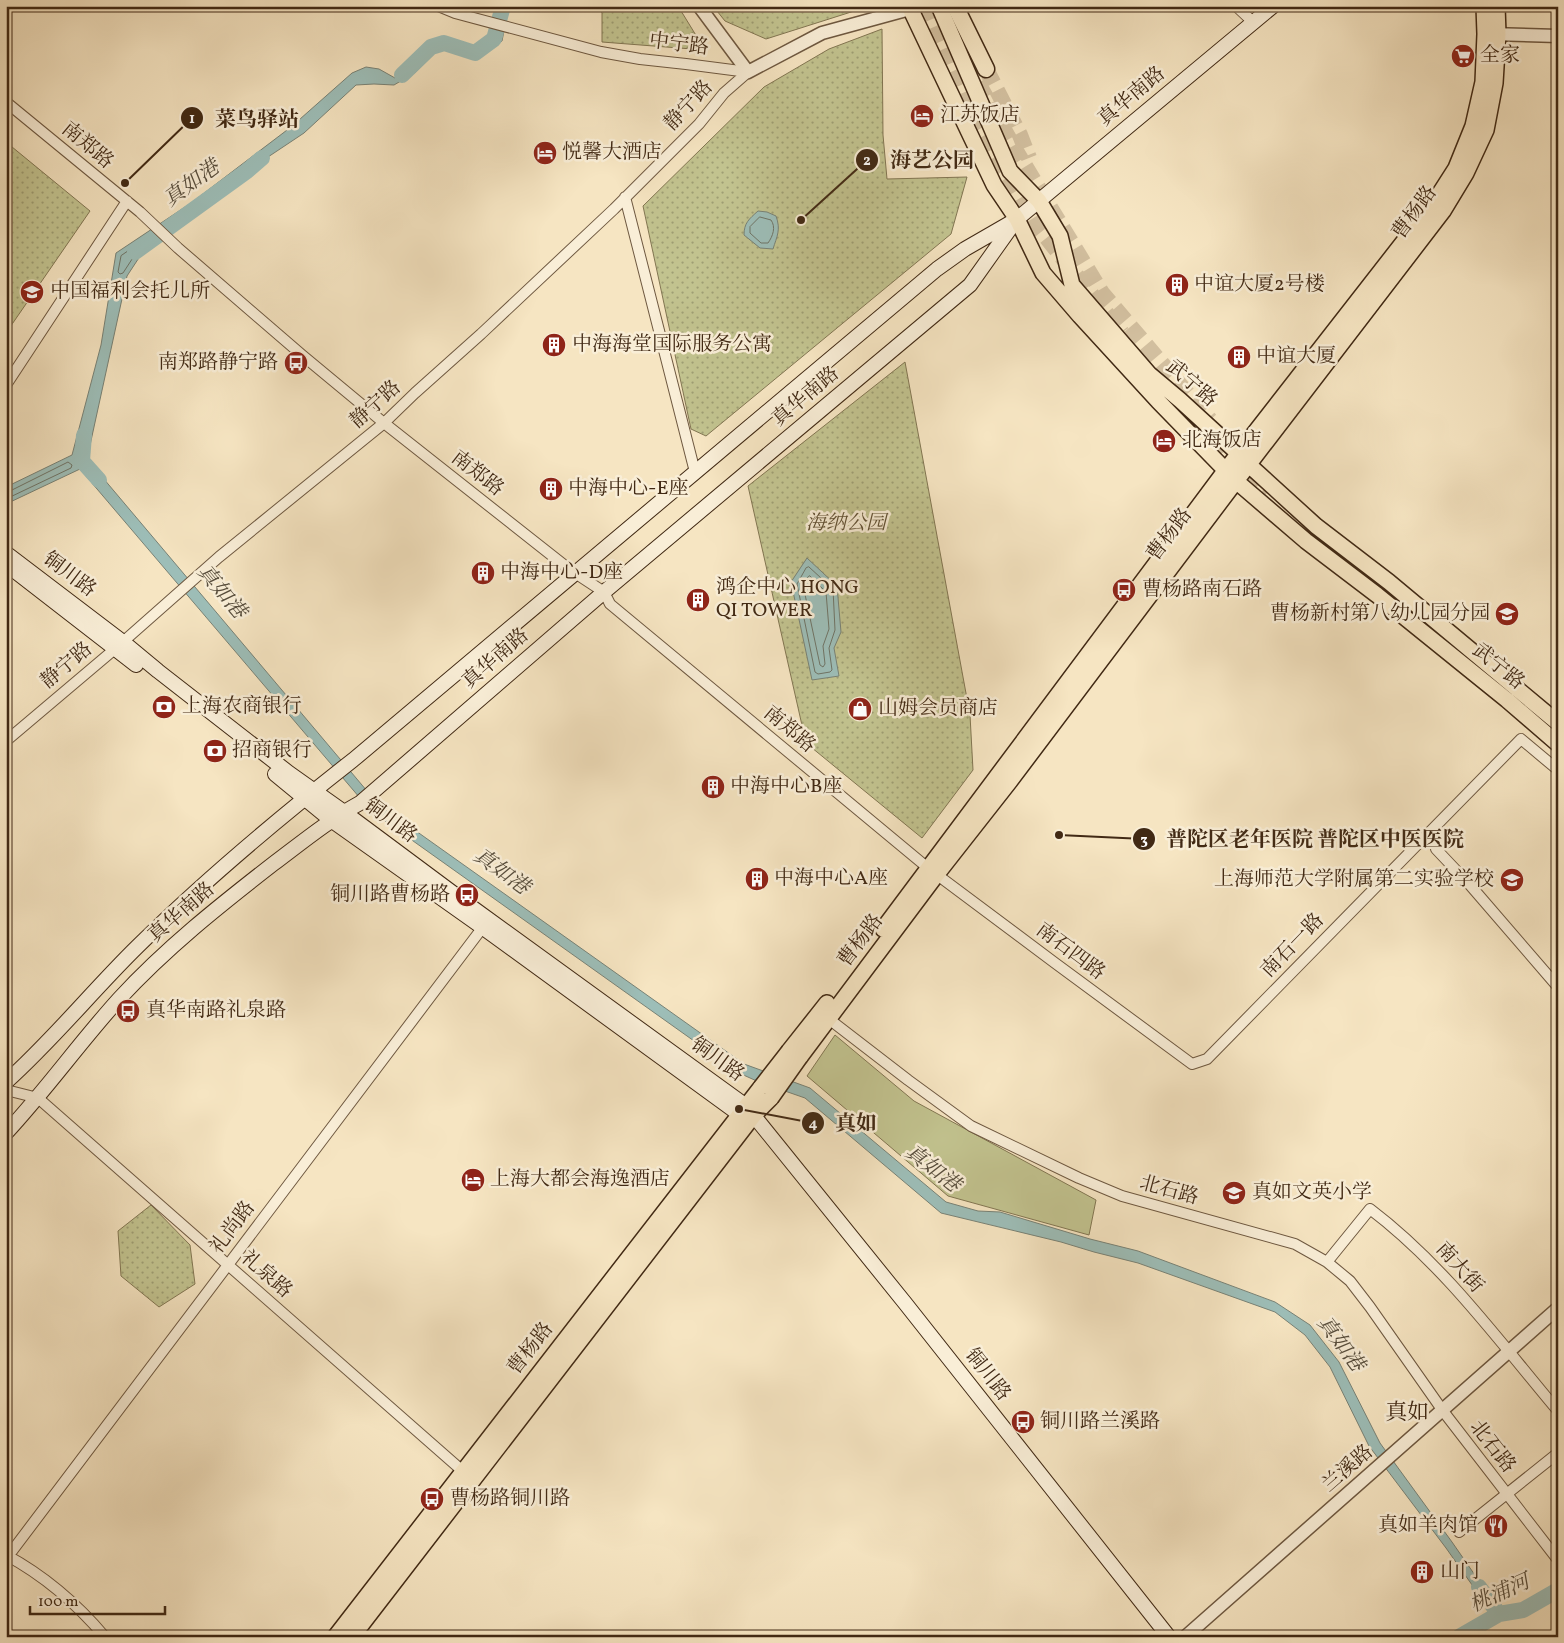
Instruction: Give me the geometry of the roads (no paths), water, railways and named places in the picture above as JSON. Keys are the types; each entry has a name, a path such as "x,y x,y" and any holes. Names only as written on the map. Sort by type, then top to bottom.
{"highway":[{"path":"955,6 986,69"}],"main road":[{"name":"武宁路","path":"939,6 1010,171 1040,200 1060,236 1072,285 1150,374 1316,526 1389,582 1558,723"},
{"name":"真华南路","path":"6,1082 28,1062 138,946 189,898 309,794 353,760 937,269 966,249 1017,219 1273,6"},
{"name":"曹杨路","path":"1230,476 1249,465 1443,211 1466,173 1486,130 1495,83 1491,34 1484,6"},
{"name":"曹杨路","path":"352,1637 468,1475 746,1112 766,1092 933,871 1010,781 1230,476 1238,453 1433,204 1456,168 1474,126 1497,6"},
{"name":"武宁路","path":"909,8 994,185 1017,219 1043,273 1080,316 1230,476 1306,541 1377,594 1558,744"},
{"name":"真华南路","path":"6,1133 38,1098 119,1000 156,962 206,916 331,820 360,803 604,592 970,285 1017,219"},
{"name":"铜川路","path":"6,553 119,645 309,794 344,812 485,923"},
{"name":"铜川路","path":"6,565 119,645"},
{"name":"铜川路","path":"309,794 331,820 485,923 746,1112 905,1303 1169,1637"},
{"name":"曹杨路","path":"335,1637 468,1475"}],"street":[{"name":"中宁路","path":"438,6 455,13 601,52 640,59 748,72"},
{"path":"699,6 748,72 822,33 909,8"},
{"path":"1236,6 1253,22"},
{"path":"1491,34 1558,36"},
{"name":"静宁路","path":"6,741 219,557 384,424 415,393 614,210 699,124 724,94 748,72"},
{"name":"南郑路","path":"6,102 127,201 178,248 384,424 575,573 604,592 610,604 933,871"},
{"path":"625,197 695,472"},
{"path":"6,385 127,201"},
{"name":"南石一路","path":"1192,1064 1207,1059 1521,739 1558,770"},
{"path":"1436,849 1470,885 1558,987"},
{"name":"南石四路","path":"933,871 1192,1064"},
{"name":"礼尚路","path":"7,1557 485,923"},
{"name":"北石路","path":"824,1015 971,1126 1079,1178 1122,1196 1295,1244 1327,1262 1350,1281 1443,1411 1558,1560"},
{"name":"礼泉路","path":"6,1090 38,1098 468,1475"},
{"name":"南大街","path":"1327,1262 1370,1209 1397,1230 1426,1257 1558,1411"},
{"name":"兰溪路","path":"1185,1637 1558,1308"},
{"path":"1459,1532 1558,1453"},
{"path":"7,1557 47,1582 90,1619 105,1637"}],"water":[{"path":"498,6 509,6 502,41 478,57 464,56 443,48 434,52 416,72 394,85 356,85 304,133 247,171 150,241 127,276 87,459 378,804 744,1064 810,1088 946,1202 978,1211 1000,1212 1090,1239 1138,1251 1275,1302 1310,1325 1339,1362 1380,1443 1495,1604 1489,1609 1446,1548 1369,1446 1330,1367 1305,1335 1275,1312 1138,1263 941,1213 805,1098 739,1073 371,811 80,469 6,504 6,487 72,455 101,345 116,253 191,203 291,127 352,73 366,67 379,69 395,78 444,38 475,52 494,39"},
{"path":"758,211 776,216 778,229 773,249 760,248 744,235 745,227 752,216"},
{"path":"807,558 837,586 841,632 834,648 839,676 812,680 791,582"}],"waterway":[{"name":"真如港","path":"402,75 431,47 444,43 475,53 494,39 503,6"},
{"name":"真如港","path":"135,252 247,171 262,158"},
{"name":"真如港","path":"84,435 82,461 99,480"},
{"name":"真如港","path":"1479,1587 1499,1614"},
{"name":"桃浦河","path":"1459,1637 1499,1614 1523,1610 1558,1590"}],"tunnel":[{"path":"922,6 968,111 1035,223 1122,333"},
{"path":"986,69 1020,135 1029,158"},
{"path":"978,83 1016,151 1102,293 1210,420"},
{"path":"1197,422 1257,492 1264,497"},
{"path":"1538,714 1558,732"}],"place":[{"name":"全家","path":"1463,56"},
{"name":"江苏饭店","path":"922,116"},
{"name":"悦馨大酒店","path":"545,153"},
{"name":"菜鸟驿站","path":"125,183"},
{"name":"海艺公园","path":"801,220"},
{"name":"中谊大厦2号楼","path":"1177,285"},
{"name":"中国福利会托儿所","path":"32,292"},
{"name":"中海海堂国际服务公寓","path":"554,345"},
{"name":"中谊大厦","path":"1239,357"},
{"name":"南郑路静宁路","path":"296,363"},
{"name":"北海饭店","path":"1164,441"},
{"name":"中海中心-E座","path":"551,489"},
{"name":"中海中心-D座","path":"483,573"},
{"name":"曹杨路南石路","path":"1124,590"},
{"name":"鸿企中心 HONG QI TOWER","path":"698,600"},
{"name":"曹杨新村第八幼儿园分园","path":"1507,614"},
{"name":"上海农商银行","path":"164,707"},
{"name":"山姆会员商店","path":"860,709"},
{"name":"招商银行","path":"215,751"},
{"name":"中海中心B座","path":"713,787"},
{"name":"普陀区老年医院 普陀区中医医院","path":"1059,835"},
{"name":"中海中心A座","path":"757,879"},
{"name":"上海师范大学附属第二实验学校","path":"1512,880"},
{"name":"铜川路曹杨路","path":"467,895"},
{"name":"真华南路礼泉路","path":"128,1011"},
{"name":"真如","path":"739,1109"},
{"name":"上海大都会海逸酒店","path":"473,1180"},
{"name":"真如文英小学","path":"1234,1193"},
{"name":"铜川路兰溪路","path":"1023,1422"},
{"name":"曹杨路铜川路","path":"432,1499"},
{"name":"真如羊肉馆","path":"1496,1526"},
{"name":"山门","path":"1422,1572"}],"district":[{"name":"真如","path":"1407,1413"}],"park label":[{"name":"海纳公园","path":"846,524"}]}
